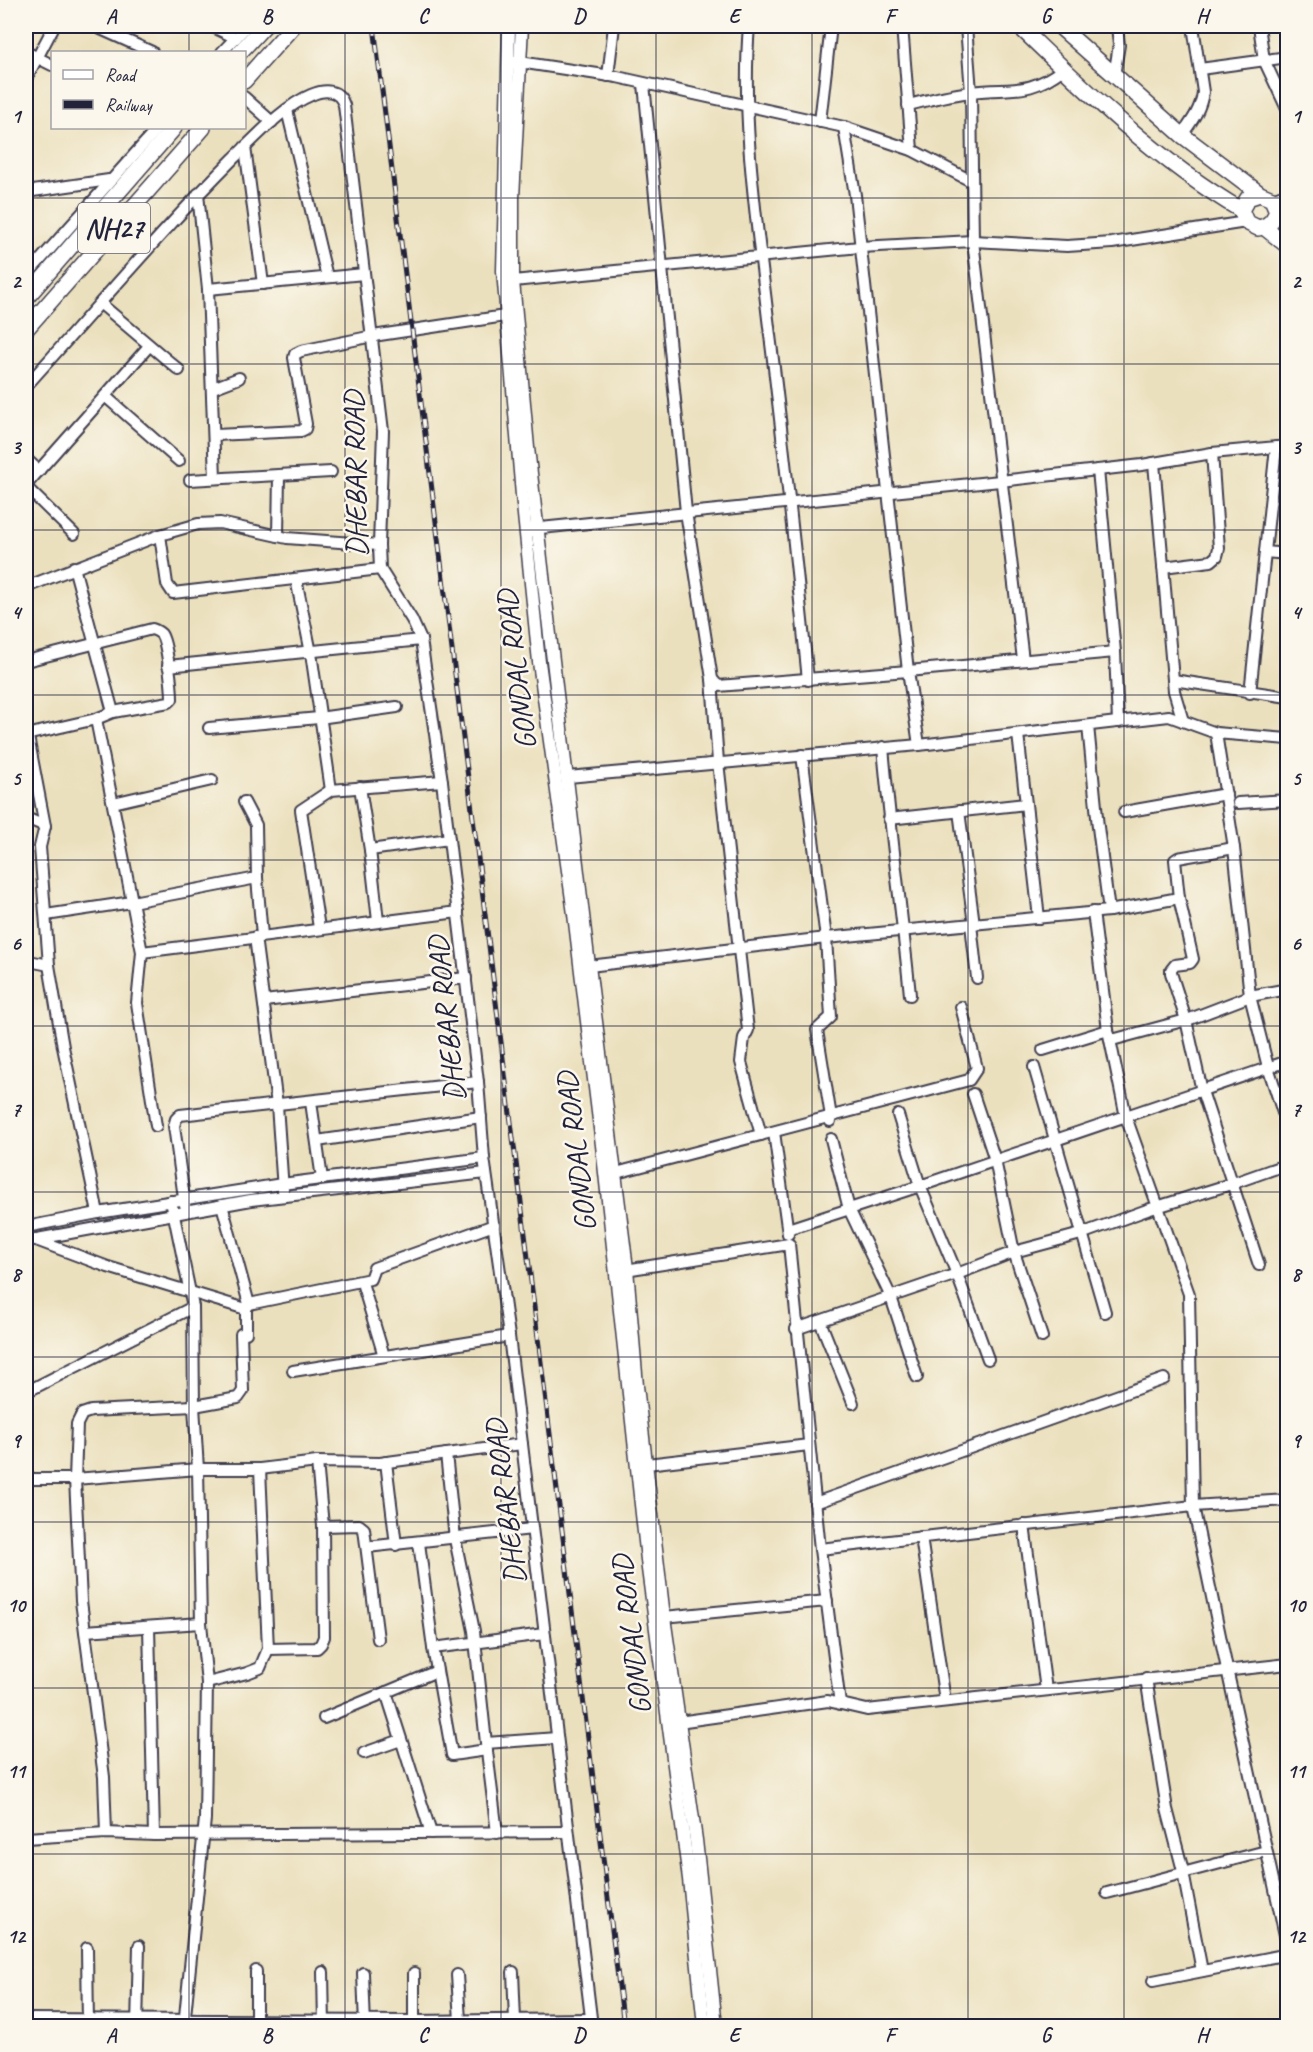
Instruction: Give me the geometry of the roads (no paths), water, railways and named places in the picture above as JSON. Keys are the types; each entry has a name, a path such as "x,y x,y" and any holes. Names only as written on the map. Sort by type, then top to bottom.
{"highway":[{"path":"238,46 264,26"},
{"path":"246,79 293,26"},
{"path":"1019,26 1063,69 1170,162 1243,216 1251,226 1264,227 1270,224 1274,205"},
{"path":"1059,26 1182,135 1274,205"},
{"name":"NH27","path":"26,297 173,129"},
{"name":"NH27","path":"26,329 202,129"},
{"path":"1243,216 1248,198 1274,205"},
{"path":"1264,227 1287,246"}],"main road":[{"path":"509,26 514,61 513,281 531,529 568,777 589,966 616,1173 621,1270 647,1464 674,1723 696,1840 716,2026"},
{"path":"514,61 522,26"},
{"name":"GONDAL ROAD","path":"514,61 503,271 506,316 531,529 539,662 621,1270 674,1723 704,2026"}],"street":[{"path":"26,79 54,26"},
{"path":"94,26 150,51"},
{"path":"210,26 238,46 247,26"},
{"path":"608,76 614,26"},
{"path":"749,26 747,106 761,256 808,680"},
{"path":"820,122 831,26"},
{"path":"902,26 912,150"},
{"path":"966,26 971,92 973,241 1023,660"},
{"path":"1114,76 1119,45 1117,26"},
{"path":"1182,135 1202,103 1203,92 1193,26"},
{"path":"1259,26 1264,60 1287,111"},
{"path":"26,52 51,64"},
{"path":"1200,69 1287,57"},
{"path":"514,61 608,76 844,127 912,150 971,181"},
{"path":"908,105 971,92 1030,88 1063,69"},
{"path":"644,84 686,513 712,679 718,762 740,949 748,1030 744,1038 741,1062 760,1136"},
{"name":"DHEBAR ROAD","path":"26,386 198,194 245,147 272,122 309,95 323,91 338,93 342,98 373,336 383,438 380,569 412,620 421,640 442,781 478,1082 484,1158 509,1336 591,2023"},
{"path":"246,99 272,122"},
{"path":"287,110 327,277"},
{"path":"844,127 889,492 908,671 919,745"},
{"path":"26,276 157,129"},
{"path":"245,147 263,284"},
{"path":"26,192 110,180"},
{"path":"1274,205 1287,193"},
{"path":"198,194 208,290 215,478"},
{"path":"513,281 860,247 973,241 1086,245 1112,243 1243,216"},
{"path":"208,290 364,274"},
{"path":"101,304 179,370"},
{"path":"214,435 293,432 305,429 295,354 301,351 373,336 506,316"},
{"path":"74,534 26,486 149,346"},
{"path":"213,388 239,378"},
{"path":"105,396 179,461"},
{"path":"531,529 1000,481 1154,463 1212,453 1287,446"},
{"path":"1250,693 1276,447"},
{"path":"1163,567 1210,561 1217,556 1219,548 1212,453"},
{"path":"26,459 39,471"},
{"path":"1154,463 1173,680 1183,721"},
{"path":"1098,470 1115,652 1118,722"},
{"path":"190,480 331,472"},
{"path":"278,536 279,475"},
{"path":"28,582 160,535 211,523 278,536 379,545"},
{"path":"160,535 167,584 173,593 380,569"},
{"path":"1264,552 1287,554"},
{"path":"74,567 113,712"},
{"path":"296,579 311,653 331,790"},
{"path":"26,661 152,628 163,638 172,691 172,699 169,702 26,732 45,826 40,847 49,965 63,1047 98,1213"},
{"path":"168,666 421,640"},
{"path":"712,679 718,686 729,686 1115,652"},
{"path":"1173,680 1287,698"},
{"path":"209,728 319,718 397,707"},
{"path":"568,777 919,745 1169,716 1216,733 1287,739"},
{"path":"96,719 142,952 137,1003 156,1126"},
{"path":"1088,726 1109,911"},
{"path":"1216,733 1234,848 1250,996 1268,1067 1287,1128"},
{"path":"1018,734 1039,918"},
{"path":"883,747 889,819 910,995"},
{"path":"802,755 826,938 831,1017 817,1030 831,1119"},
{"path":"114,803 212,780"},
{"path":"319,928 301,810 331,790 442,781"},
{"path":"360,788 378,921"},
{"path":"1124,812 1226,794"},
{"path":"1238,803 1287,800"},
{"path":"244,802 255,825 264,1001 277,1105 284,1197"},
{"path":"889,819 1026,804"},
{"path":"959,811 977,978"},
{"path":"26,818 45,826"},
{"path":"370,850 449,839"},
{"path":"1234,848 1175,860 1179,898 1193,959 1190,963 1173,967 1171,973 1186,1020 1202,1091 1259,1265"},
{"path":"46,915 132,902 257,878"},
{"path":"589,966 826,938 1109,911 1179,898"},
{"path":"142,952 458,912"},
{"path":"1093,912 1110,1035 1126,1117 1189,1294 1194,1506 1287,1949"},
{"path":"27,959 49,965"},
{"path":"264,1001 466,978"},
{"path":"1043,1050 1186,1020 1250,996 1287,989"},
{"path":"616,1173 831,1119 969,1080 977,1068 961,1007"},
{"path":"788,1229 1287,1061"},
{"path":"1034,1067 1081,1234 1106,1312"},
{"path":"185,1205 174,1126 177,1117 478,1082"},
{"path":"973,1094 995,1160 1014,1252 1042,1337"},
{"path":"311,1102 322,1179"},
{"path":"898,1115 920,1186 957,1274 988,1359"},
{"path":"317,1141 481,1117"},
{"path":"774,1132 788,1229 796,1329 820,1549 840,1704"},
{"path":"831,1139 849,1209 891,1297 917,1377"},
{"path":"28,1238 173,1213 185,1205 282,1184 484,1158"},
{"path":"796,1329 1014,1252 1081,1234 1287,1164"},
{"path":"26,1227 171,1201 185,1205 222,1205 486,1173"},
{"path":"171,1201 193,1307 201,1623 207,1683 203,1834 184,2023"},
{"path":"106,1833 104,1777 81,1600 75,1479 77,1424 82,1414 91,1411 194,1406 241,1396 244,1334 248,1306 222,1205"},
{"path":"28,1238 108,1267 190,1292 248,1306 370,1279 374,1268 494,1225"},
{"path":"621,1270 789,1244"},
{"path":"363,1286 384,1356"},
{"path":"26,1392 193,1307"},
{"path":"820,1321 853,1402"},
{"path":"293,1371 509,1336"},
{"path":"815,1503 1164,1378"},
{"path":"26,1479 75,1479 198,1469 260,1469 317,1461 386,1462 522,1444"},
{"path":"647,1464 809,1445"},
{"path":"446,1454 455,1539 474,1631 496,1833"},
{"path":"268,1649 317,1648 324,1637 323,1526 317,1461"},
{"path":"386,1462 396,1545"},
{"path":"207,1683 260,1668 268,1649 260,1469"},
{"path":"820,1549 1194,1506 1287,1500"},
{"path":"323,1526 358,1525 364,1529 378,1639"},
{"path":"1024,1525 1046,1690"},
{"path":"367,1547 532,1529"},
{"path":"921,1537 945,1701"},
{"path":"419,1543 432,1648 452,1755 487,1747 557,1738"},
{"path":"664,1617 827,1601"},
{"path":"85,1631 201,1623"},
{"path":"149,1627 154,1835"},
{"path":"432,1648 544,1634"},
{"path":"674,1723 828,1701 867,1710 1287,1664"},
{"path":"324,1718 437,1671"},
{"path":"1146,1678 1167,1809 1183,1873 1202,1971"},
{"path":"386,1692 431,1833"},
{"path":"364,1753 401,1740"},
{"path":"26,1838 106,1833 154,1835 568,1832"},
{"path":"1107,1893 1266,1851"},
{"path":"137,2023 139,1946"},
{"path":"87,1948 88,2023"},
{"path":"1153,1981 1287,1954"},
{"path":"256,1971 256,2020"},
{"path":"323,1972 324,2024"},
{"path":"513,1972 515,2020"},
{"path":"414,1973 414,2024"},
{"path":"363,1974 365,2024"},
{"path":"457,1975 464,2022"},
{"path":"26,2019 88,2023 228,2023 256,2020 276,2024 414,2024 515,2020 591,2023"}],"railway":[{"path":"374,26 624,2026"}]}
